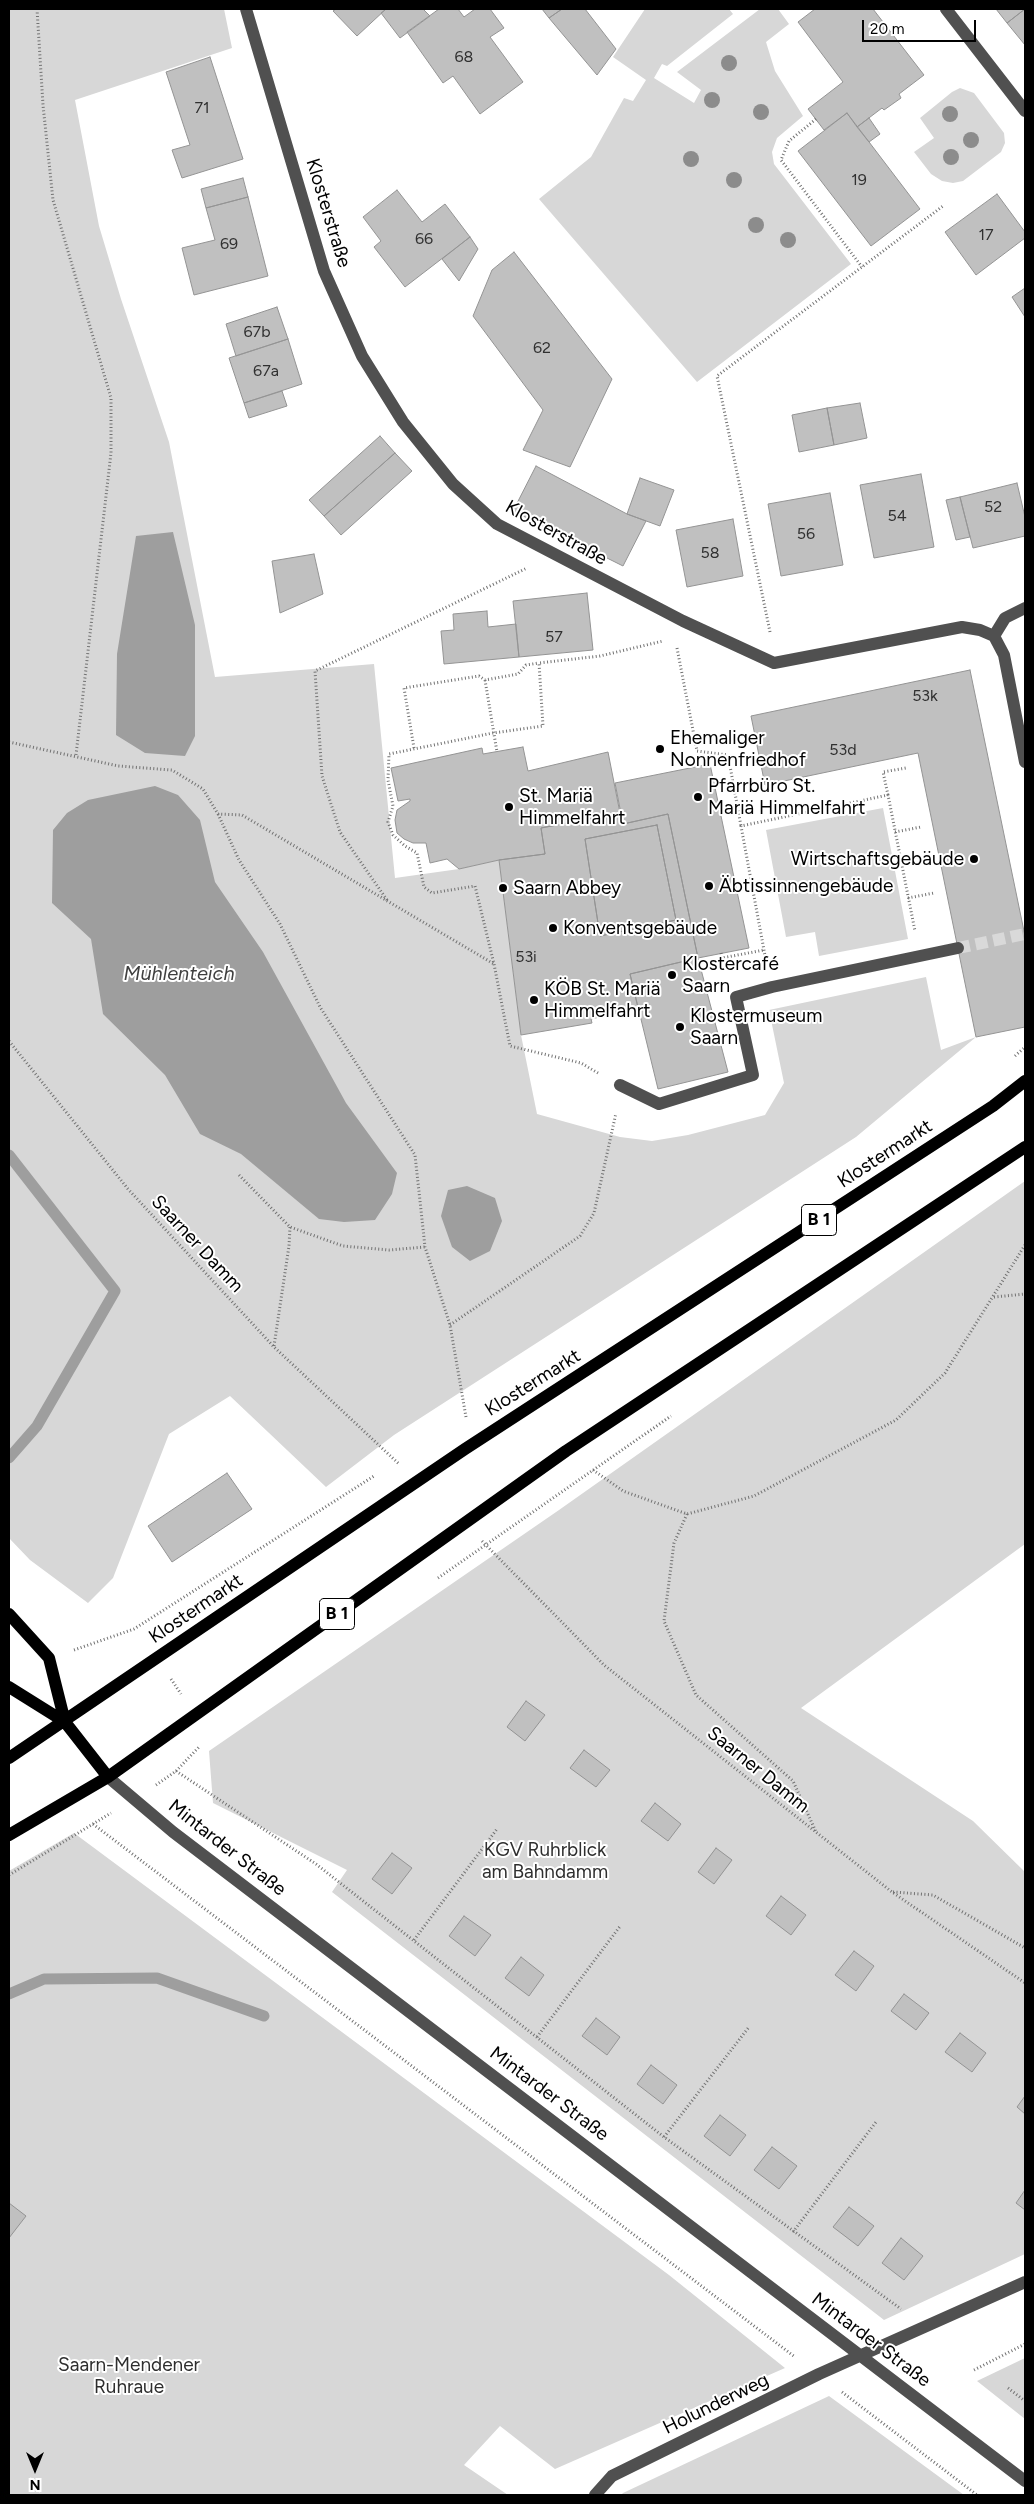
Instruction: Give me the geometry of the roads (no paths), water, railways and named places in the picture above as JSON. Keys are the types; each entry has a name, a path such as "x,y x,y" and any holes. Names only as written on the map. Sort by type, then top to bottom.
{"main road":[{"name":"Klostermarkt","path":"64,1722 465,1449 993,1106 1025,1081"},
{"name":"B 1","path":"9,1835 108,1777 566,1451 1025,1147"},
{"name":"Mintarder Straße","path":"9,1614 49,1658 64,1722"},
{"name":"Mintarder Straße","path":"9,1687 64,1722 108,1777"},
{"name":"B 1","path":"9,1758 64,1722"}],"street":[{"name":"Klosterstraße","path":"246,9 324,272 362,356 403,422 453,484 497,524 683,621 774,663 962,627 980,630 994,636"},
{"path":"946,9 1025,111"},
{"path":"1025,608 1005,618 994,636 1004,655 1025,762"},
{"path":"620,1085 659,1104 753,1074 736,997 772,987 958,948"},
{"name":"Mintarder Straße","path":"108,1777 173,1832 1025,2481"},
{"name":"Holunderweg","path":"595,2495 612,2476 819,2374 924,2329 1025,2282"}],"water":[{"path":"173,532 195,625 195,736 185,756 145,753 116,735 117,654 136,536"},
{"name":"Mühlenteich","path":"155,786 178,795 200,820 215,882 263,952 346,1103 397,1173 392,1194 375,1220 344,1222 319,1219 241,1154 200,1134 165,1075 103,1014 91,939 52,903 53,830 67,813 88,800"},
{"path":"467,1186 495,1198 502,1221 490,1251 470,1261 452,1247 441,1216 448,1190"}],"waterway":[{"path":"9,1155 115,1291 37,1426 9,1458"},
{"path":"9,1994 44,1979 157,1978 264,2016"}],"tunnel":[{"path":"958,948 1025,934"}],"place":[{"name":"Ehemaliger Nonnenfriedhof","path":"660,749"},
{"name":"Pfarrbüro St. Mariä Himmelfahrt","path":"698,797"},
{"name":"St. Mariä Himmelfahrt","path":"509,807"},
{"name":"Wirtschaftsgebäude","path":"974,859"},
{"name":"Äbtissinnengebäude","path":"709,886"},
{"name":"Saarn Abbey","path":"503,888"},
{"name":"Konventsgebäude","path":"553,928"},
{"name":"Klostercafé Saarn","path":"672,975"},
{"name":"KÖB St. Mariä Himmelfahrt","path":"534,1000"},
{"name":"Klostermuseum Saarn","path":"680,1027"}],"park label":[{"name":"KGV Ruhrblick am Bahndamm","path":"545,1861"},
{"name":"Saarn-Mendener Ruhraue","path":"129,2376"}]}
